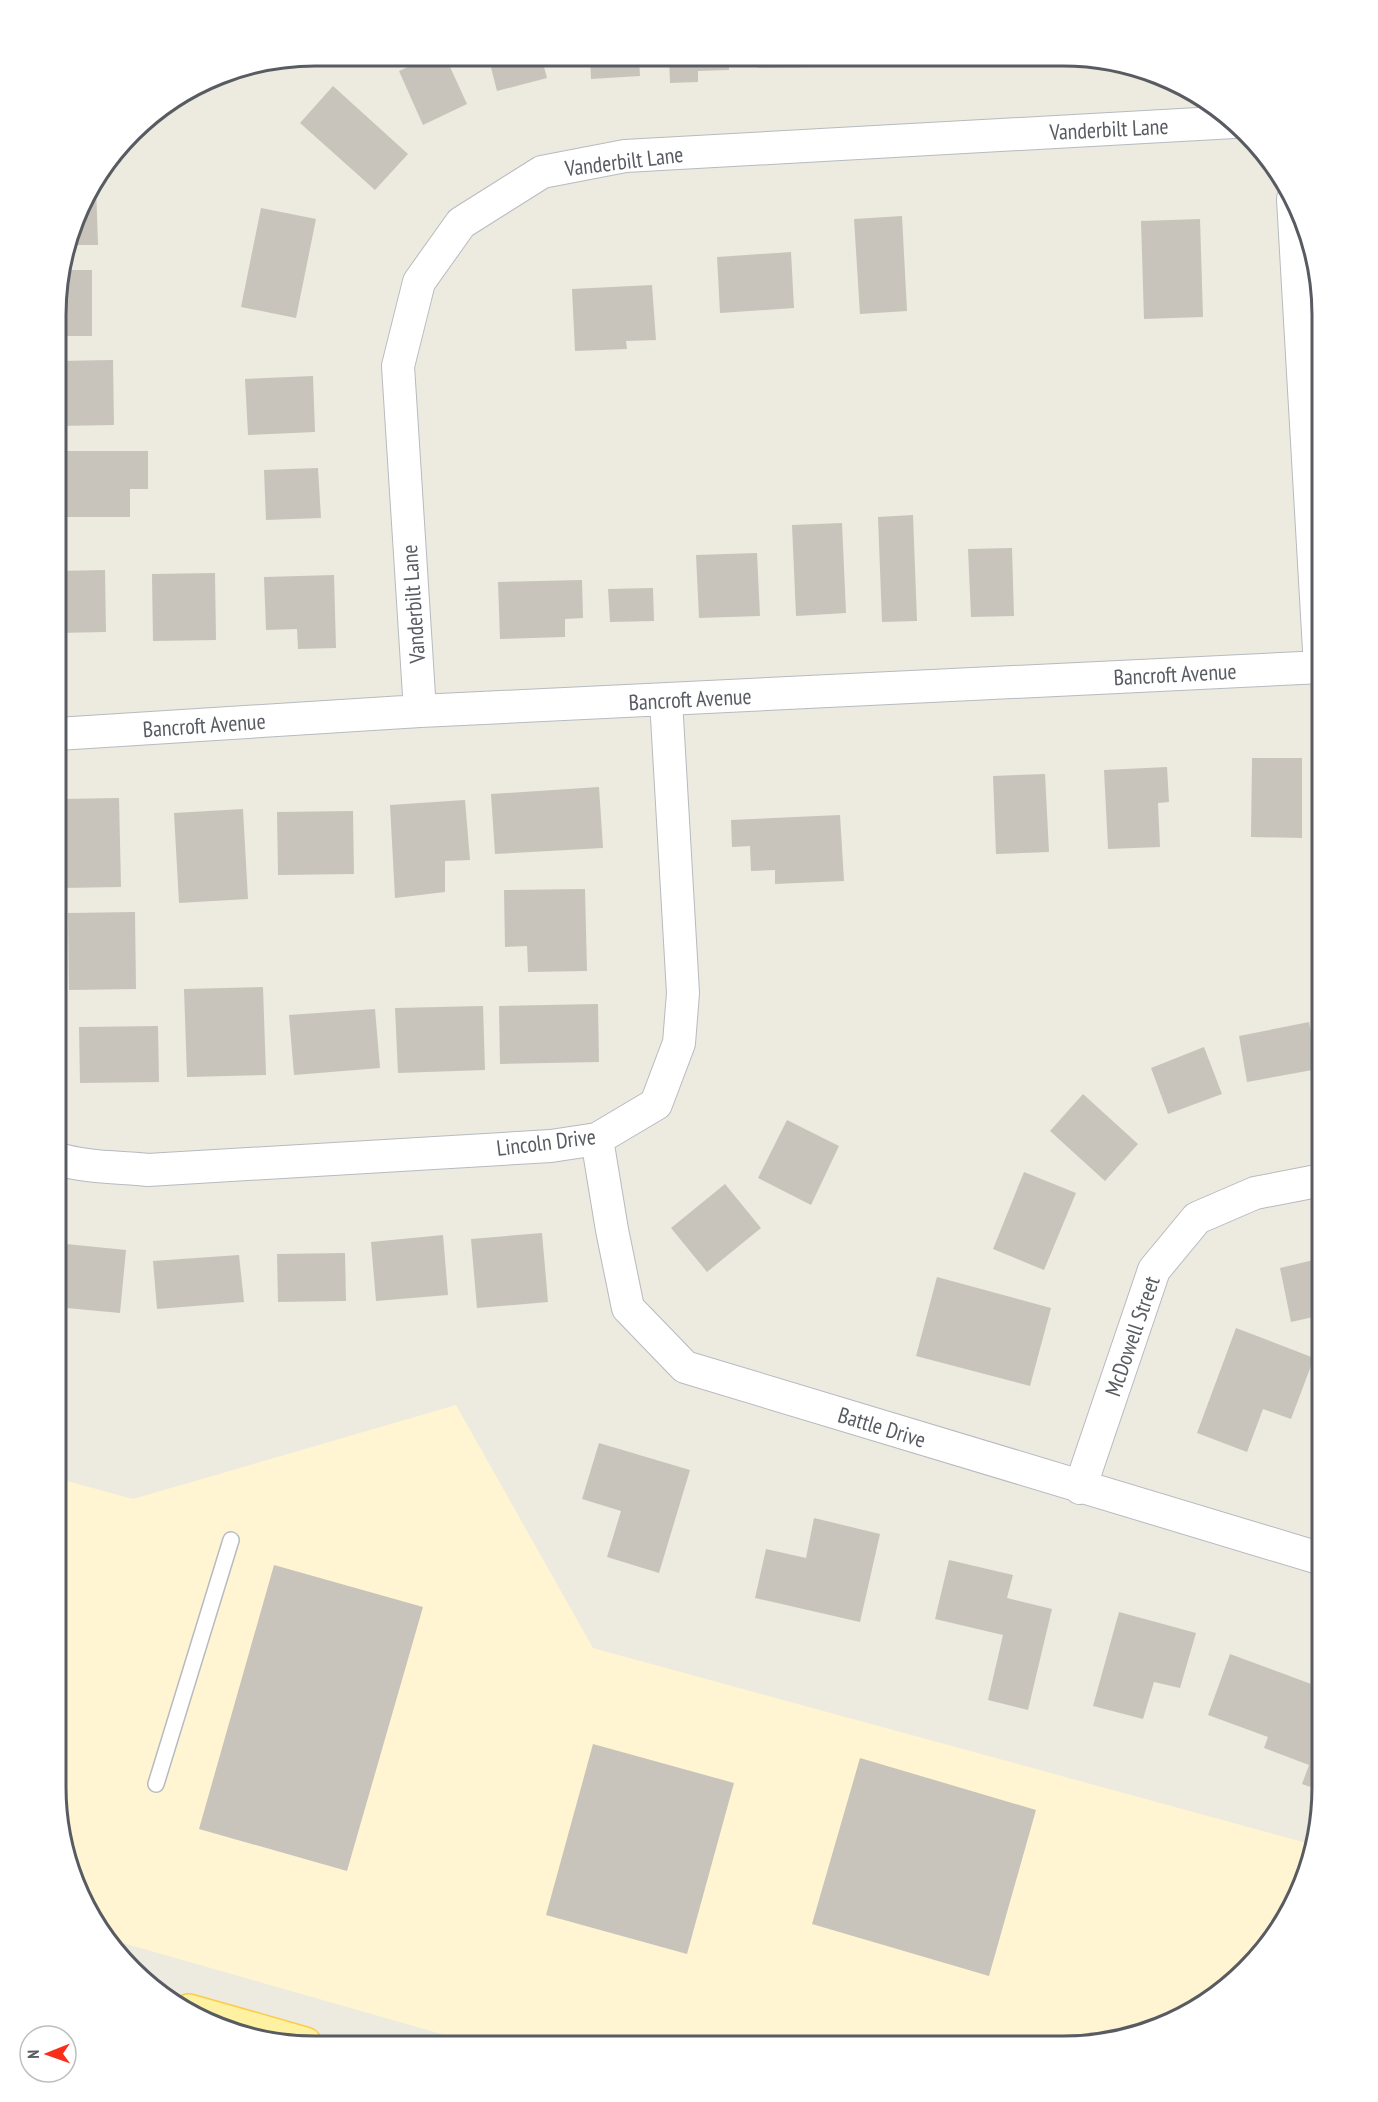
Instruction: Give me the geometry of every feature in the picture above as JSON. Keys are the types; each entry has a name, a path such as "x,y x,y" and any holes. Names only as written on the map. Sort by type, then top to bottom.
{"street":[{"name":"Vanderbilt Lane","path":"420,711 398,366 419,282 461,223 542,172 625,156 1221,123"},
{"path":"1294,224 1312,517"},
{"name":"Bancroft Avenue","path":"66,733 420,711 1312,667"},
{"name":"Lincoln Drive","path":"66,1161 148,1170 551,1146 597,1139 656,1104 679,1043 683,993 666,700"},
{"name":"Battle Drive","path":"597,1139 628,1308 685,1367 1080,1488 1312,1556"},
{"name":"McDowell Street","path":"1080,1488 1154,1270 1197,1218 1255,1193 1312,1182"}],"lane":[{"path":"156,1785 231,1540"}],"shaded area":[{"path":"456,1405 593,1648 1306,1843 1304,1851 1286,1897 1261,1939 1215,1985 1187,2003 1158,2017 1127,2028 1095,2034 1063,2036 448,2036 120,1942 99,1911 85,1882 74,1851 68,1819 66,1787 66,1481 133,1499"}],"building":[{"path":"410,66 450,66 467,104 423,125 399,71"},
{"path":"491,66 544,66 547,78 497,91"},
{"path":"590,66 640,66 640,76 591,79"},
{"path":"669,66 729,66 729,70 698,71 698,82 670,83"},
{"path":"758,66 816,66 816,67 758,68"},
{"path":"333,86 408,154 375,190 300,123"},
{"path":"96,196 98,245 76,245"},
{"path":"261,208 316,219 296,318 241,307"},
{"path":"902,216 907,311 860,314 854,219"},
{"path":"1200,219 1203,317 1144,319 1141,221"},
{"path":"791,252 794,308 720,313 717,257"},
{"path":"70,270 92,270 92,336 66,336"},
{"path":"652,285 656,340 626,341 627,349 575,351 572,289"},
{"path":"113,360 114,425 66,426 66,361"},
{"path":"313,376 315,432 248,435 245,379"},
{"path":"66,451 148,451 148,489 130,489 130,517 66,517"},
{"path":"318,468 321,518 266,520 264,470"},
{"path":"913,515 917,621 882,622 878,517"},
{"path":"842,523 846,613 796,616 792,525"},
{"path":"1012,548 1014,616 971,617 968,549"},
{"path":"757,553 760,616 699,618 696,555"},
{"path":"105,570 106,632 66,633 66,571"},
{"path":"215,573 216,640 153,641 152,574"},
{"path":"334,575 336,648 298,649 297,629 266,630 264,577"},
{"path":"582,580 583,618 565,619 565,637 500,639 498,582"},
{"path":"653,588 654,621 610,622 608,589"},
{"path":"1252,758 1302,758 1302,838 1251,837"},
{"path":"1167,767 1169,802 1158,803 1160,847 1108,849 1104,770"},
{"path":"1045,774 1049,852 996,854 993,776"},
{"path":"599,787 603,848 495,854 491,794"},
{"path":"119,798 121,887 66,888 66,799"},
{"path":"465,800 470,860 445,861 445,892 395,898 390,805"},
{"path":"243,809 248,899 179,903 174,813"},
{"path":"353,811 354,874 278,875 277,812"},
{"path":"840,815 844,881 775,884 775,870 751,871 750,846 732,847 731,820"},
{"path":"585,889 587,971 528,972 527,946 505,947 504,890"},
{"path":"135,912 136,989 69,990 68,913"},
{"path":"263,987 266,1075 187,1077 184,989"},
{"path":"598,1004 599,1062 500,1064 499,1006"},
{"path":"483,1006 485,1070 398,1073 395,1008"},
{"path":"375,1009 380,1068 294,1075 289,1015"},
{"path":"1309,1022 1312,1038 1312,1070 1247,1082 1239,1036"},
{"path":"158,1026 159,1082 80,1083 79,1027"},
{"path":"1204,1047 1222,1094 1168,1114 1151,1068"},
{"path":"1083,1094 1138,1144 1105,1181 1050,1131"},
{"path":"787,1120 839,1146 811,1205 758,1178"},
{"path":"1024,1172 1076,1193 1044,1270 993,1249"},
{"path":"725,1184 761,1228 707,1272 671,1228"},
{"path":"542,1233 548,1302 477,1308 471,1239"},
{"path":"443,1235 448,1295 376,1301 371,1242"},
{"path":"66,1244 126,1250 120,1313 66,1308"},
{"path":"345,1253 346,1301 278,1302 277,1254"},
{"path":"239,1255 244,1302 157,1309 153,1261"},
{"path":"1312,1260 1312,1317 1291,1322 1280,1268"},
{"path":"937,1277 1051,1308 1030,1386 916,1356"},
{"path":"1236,1328 1312,1357 1312,1363 1291,1419 1263,1409 1247,1452 1197,1433"},
{"path":"599,1443 690,1470 659,1573 607,1557 621,1511 582,1499"},
{"path":"814,1518 880,1534 860,1622 755,1598 766,1549 806,1558"},
{"path":"949,1560 1013,1575 1007,1598 1052,1609 1028,1710 988,1700 1003,1635 935,1619"},
{"path":"274,1565 423,1607 347,1871 199,1829"},
{"path":"1119,1612 1196,1633 1180,1688 1154,1682 1143,1719 1093,1706"},
{"path":"1230,1654 1312,1684 1312,1787 1302,1784 1309,1765 1264,1748 1268,1737 1208,1715"},
{"path":"593,1744 734,1783 687,1954 546,1915"},
{"path":"860,1758 1036,1810 989,1976 812,1924"}]}
